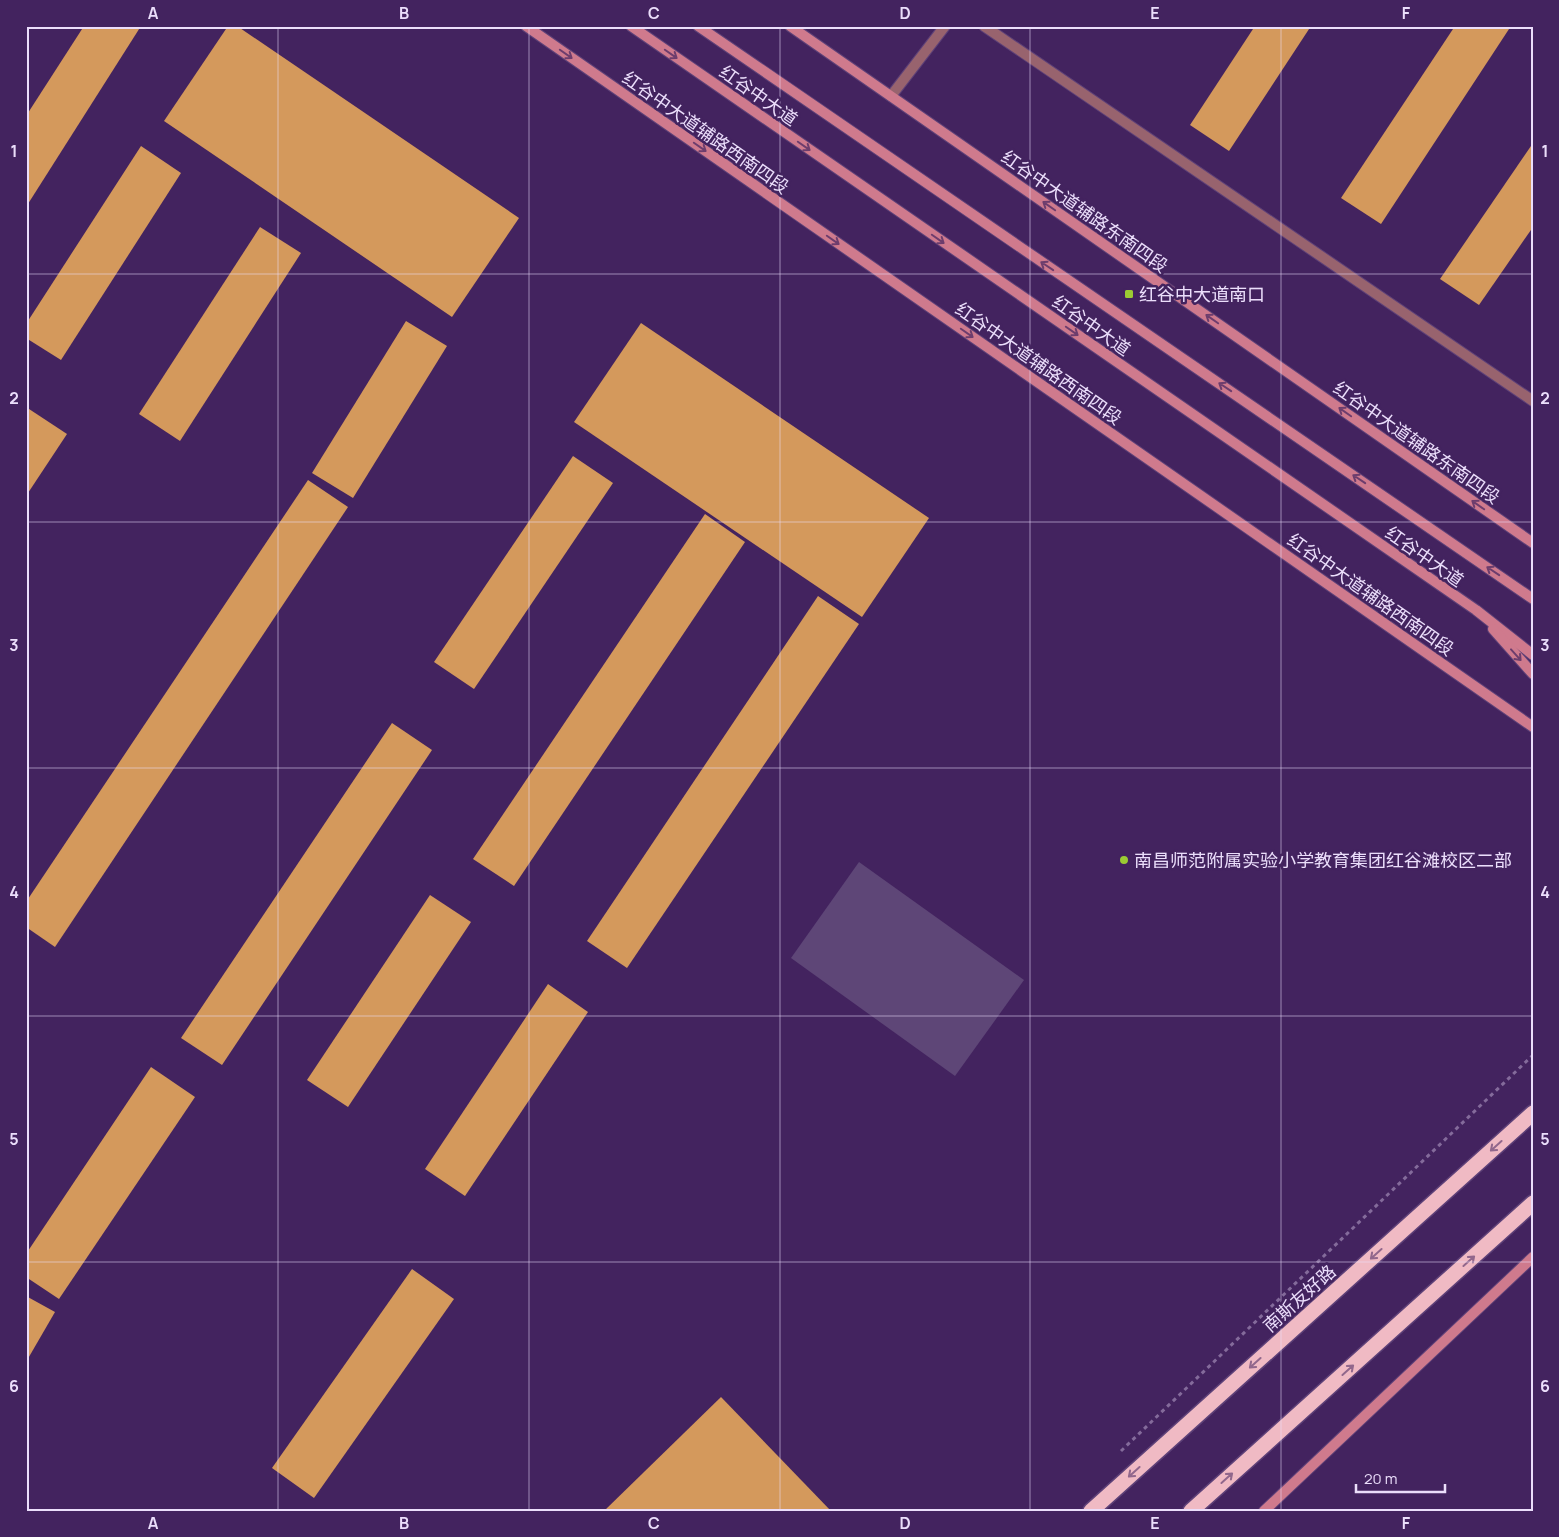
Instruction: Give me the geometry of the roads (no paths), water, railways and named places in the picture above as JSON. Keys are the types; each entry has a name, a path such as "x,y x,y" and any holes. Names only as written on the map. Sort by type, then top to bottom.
{"highway":[{"name":"南斯友好路","path":"1091,1511 1532,1114"},
{"path":"1191,1511 1533,1204"}],"street":[{"name":"红谷中大道辅路西南四段","path":"526,26 1533,727"},
{"name":"红谷中大道","path":"631,26 1476,610 1533,655"},
{"name":"红谷中大道","path":"698,26 1533,597"},
{"name":"红谷中大道辅路东南四段","path":"790,26 1533,543"},
{"path":"891,96 945,26"},
{"path":"984,26 1533,401"},
{"path":"1476,610 1533,674"},
{"path":"1264,1511 1533,1257"}],"place":[{"name":"红谷中大道南口","path":"1129,294"},
{"name":"南昌师范附属实验小学教育集团红谷滩校区二部","path":"1124,860"}]}
